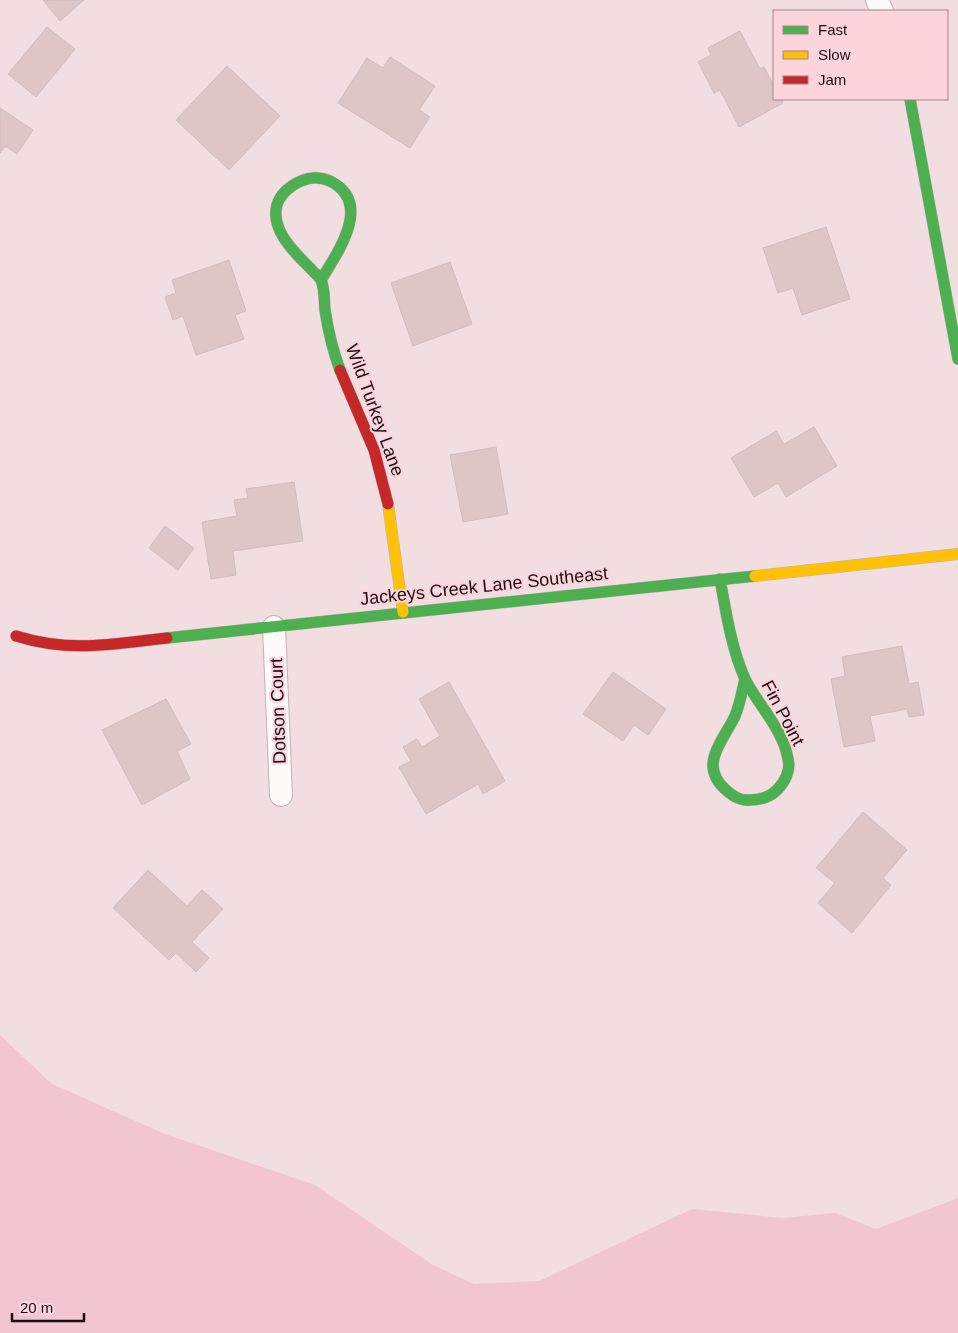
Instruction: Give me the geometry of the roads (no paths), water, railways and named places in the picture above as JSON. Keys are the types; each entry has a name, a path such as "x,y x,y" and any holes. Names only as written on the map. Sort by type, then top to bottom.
{"street":[{"path":"910,100 958,359"},
{"path":"315,178 325,179 335,184 348,199 352,210 348,232 321,280 279,230 276,211 278,201 294,184 315,178"},
{"name":"Wild Turkey Lane","path":"321,280 332,340 342,377 372,445 383,480 403,612"},
{"name":"Jackeys Creek Lane Southeast","path":"16,636 45,644 87,647 958,554"},
{"name":"Fin Point","path":"720,579 735,650 745,679 782,742 789,760 785,779 780,787 772,795 750,801 741,800 725,790 718,782 712,761 718,742 740,704 745,679"},
{"name":"Dotson Court","path":"274,627 281,794"}]}
